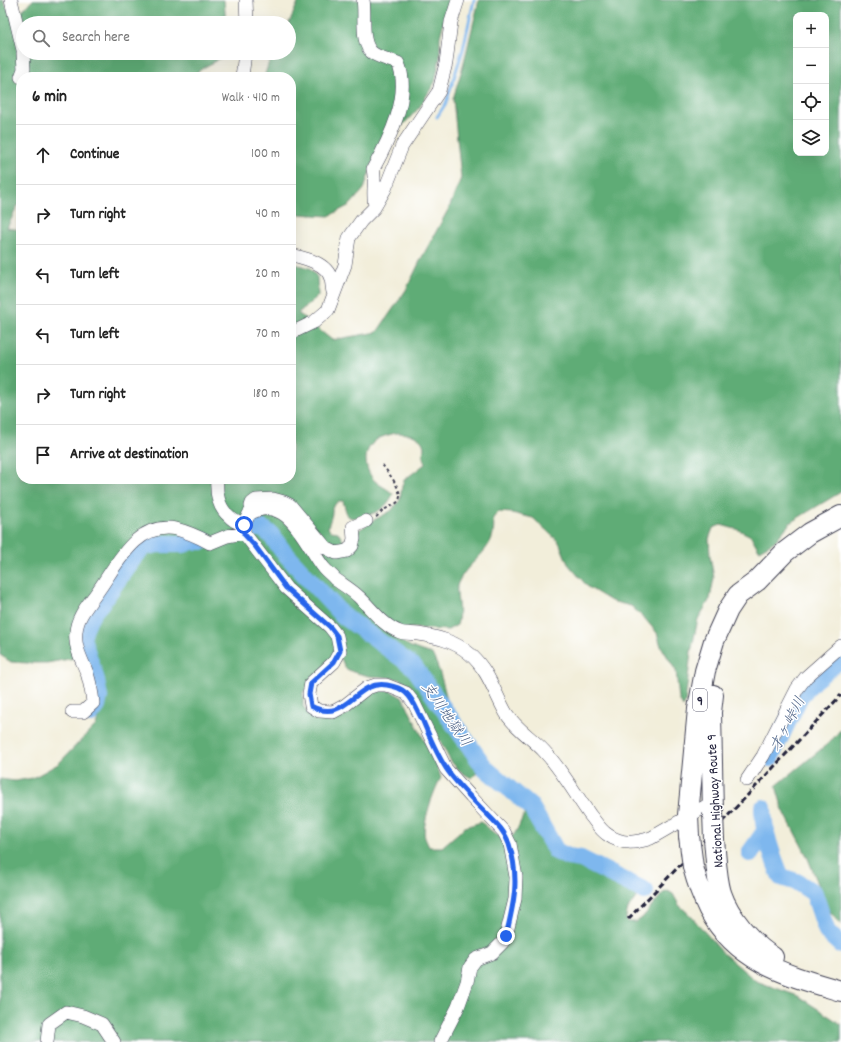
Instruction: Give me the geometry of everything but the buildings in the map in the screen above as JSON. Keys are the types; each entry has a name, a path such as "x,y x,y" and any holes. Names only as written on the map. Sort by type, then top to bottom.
{"highway":[{"name":"National Highway Route 9","path":"841,516 810,533 785,552 757,580 738,595 728,610 714,640 705,671 698,709 688,815 693,867 709,911 729,938 757,961 777,970 841,991"},
{"name":"National Highway Route 9","path":"757,580 743,601 730,630 717,668 711,712 716,866 722,895 727,906 743,931 763,951 820,984"}],"street":[{"path":"11,0 16,21"},
{"path":"246,0 247,16"},
{"path":"362,0 364,6 366,42 372,53 398,63 401,70 403,83 398,116 373,169 375,177 373,200 375,207"},
{"path":"296,331 314,322 328,310 345,265 349,238 361,221 375,207 385,189 402,146 439,92 446,62 452,22 458,0"},
{"path":"23,60 23,72"},
{"path":"243,72 245,60"},
{"path":"296,256 309,258 322,266 331,277 333,294"},
{"path":"217,484 216,490 224,511 244,529 286,588 330,627 337,636 340,651 334,662 311,683 309,694 311,706 319,711 332,712 344,706 368,688 376,685 386,685 406,693 414,703 446,769 471,798 504,832 510,844 516,877 515,899 506,936 502,943 492,952 476,960 470,967 467,982 458,1007 440,1042"},
{"path":"253,512 251,506 256,500 273,499 284,502 294,510 326,548 336,553 347,551 349,549 354,542 353,527 366,521"},
{"path":"72,712 83,712 93,703 92,689 76,645 76,625 84,610 123,554 132,544 140,536 152,530 165,529 175,529 192,534 210,543 244,529 249,514 262,508 270,508 278,510 284,514 298,528 325,569 359,597 388,626 401,632 446,640 454,643 469,653 483,667 506,713 515,725 545,752 600,828 608,835 622,842 632,843 642,841 651,838 688,815 713,807"},
{"path":"747,780 764,756 797,689 806,677 841,646"},
{"path":"47,1042 49,1024 66,1012 83,1016 102,1024 114,1042"}],"path":[{"path":"366,521 379,516 381,512 394,505 399,500 400,492 381,463"}],"green space":[{"path":"0,0 3,0 11,14 20,12 33,0 224,0 225,16 16,16 16,60 217,60 198,72 16,72 16,209 7,228 16,229 16,484 296,484 296,264 310,268 317,277 318,296 298,313 332,340 377,332 406,290 449,208 461,178 453,99 463,66 479,0 841,0 841,492 791,522 775,541 759,550 751,536 739,530 721,525 713,528 709,539 714,578 710,599 698,619 691,652 685,703 683,707 679,699 676,671 661,646 657,633 646,620 631,606 611,601 588,587 568,564 559,542 533,518 512,513 499,512 493,518 494,529 492,539 482,554 463,574 458,583 457,591 459,614 457,625 448,630 410,628 392,633 401,641 410,646 432,654 440,673 458,733 476,761 476,773 472,778 460,770 447,755 409,684 398,679 369,676 353,672 345,668 341,658 303,692 303,706 309,714 331,722 345,716 366,696 378,690 391,691 403,698 437,766 441,778 435,790 426,817 424,832 429,847 442,847 465,827 481,822 501,837 511,837 518,828 525,813 529,810 533,813 557,856 581,862 635,888 636,897 628,909 626,919 628,922 636,922 642,918 663,893 668,891 673,894 679,905 691,916 723,953 756,981 798,996 841,1024 841,1042 0,1042 0,779 15,781 33,778 58,764 96,725 103,707 105,696 95,660 91,656 47,663 11,662 0,655","holes":["396,433 409,434 421,440 424,448 423,455 425,464 404,480 400,500 391,511 372,521 356,532 347,543 343,541 338,532 331,531 328,528 332,508 338,501 343,501 347,515 351,518 371,514 386,505 393,494 377,483 372,477 367,467 367,452 375,441 383,436"]},
{"path":"299,0 449,0 440,37 440,58 435,82 419,108 397,131 373,162 364,189 350,205 329,216 298,214 296,212 296,72 266,72 270,60 296,60 296,16 292,16"},
{"path":"841,729 841,925 828,909 807,856 783,810 776,786 831,741"}],"waterway":[{"path":"437,117 446,103 463,49 474,0"},
{"name":"支川地獄川","path":"252,528 260,528 271,535 282,550 341,614 414,667 485,768 531,807 556,851 568,857 581,859 645,891"},
{"name":"支川地獄川","path":"91,714 97,706 99,697 96,680 82,638 86,625 93,612 134,557 144,547 158,544 184,544 191,541 203,541"},
{"name":"才ヶ峠川","path":"770,758 800,696 813,681 841,659"},
{"name":"才ヶ峠川","path":"763,808 766,835 781,877 797,882 814,893 827,932 841,945"},
{"name":"支川地獄川","path":"750,853 766,830"}],"railway":[{"path":"628,919 745,798 841,695"}],"route":[{"path":"244,525 244,534 255,546 286,588 330,627 337,636 340,651 334,662 311,683 309,694 311,706 319,711 332,712 344,706 358,694 376,685 395,687 406,693 414,703 446,769 471,798 504,832 510,844 516,877 515,899 506,936"}]}
